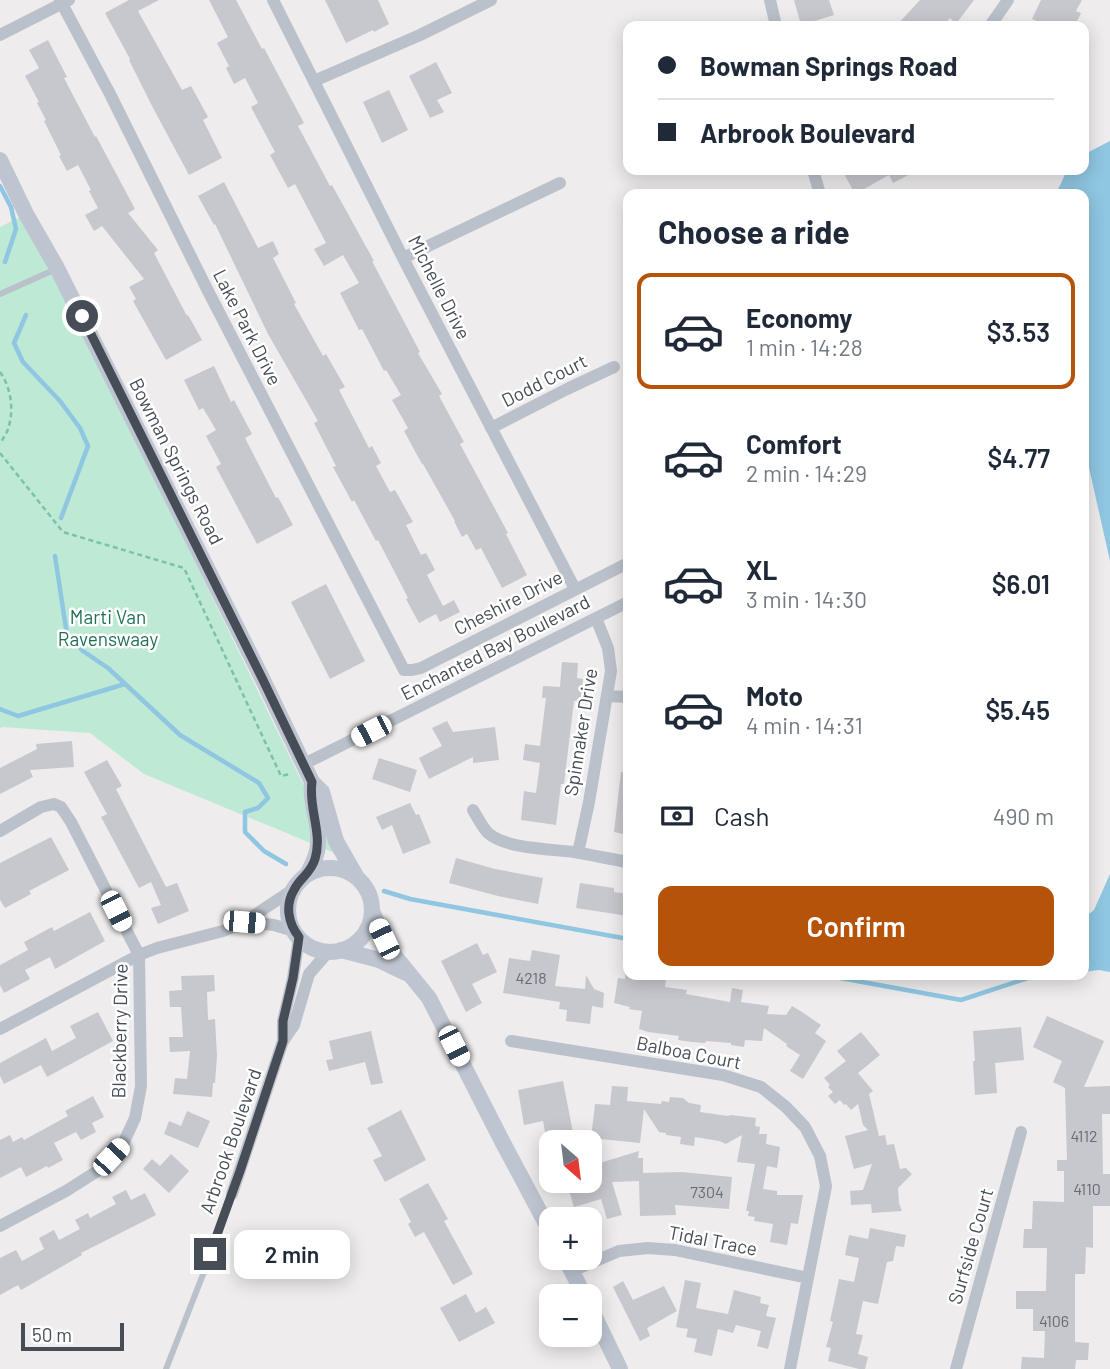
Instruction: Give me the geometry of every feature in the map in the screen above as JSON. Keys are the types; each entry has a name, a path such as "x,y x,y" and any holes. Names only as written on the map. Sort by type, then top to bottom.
{"street":[{"name":"Michelle Drive","path":"273,0 575,590"},
{"path":"314,81 491,0"},
{"path":"770,0 775,21"},
{"path":"993,21 1007,0"},
{"path":"0,35 63,1"},
{"name":"Lake Park Drive","path":"63,1 214,303 404,670"},
{"name":"Bowman Springs Road","path":"0,160 26,214 57,268 301,768 322,792 336,841 356,876"},
{"path":"403,258 560,183"},
{"name":"Dodd Court","path":"491,428 614,367"},
{"name":"Cheshire Drive","path":"404,670 421,668 623,566"},
{"name":"Enchanted Bay Boulevard","path":"301,768 623,604"},
{"name":"Spinnaker Drive","path":"578,853 611,671 608,648 596,618"},
{"path":"607,696 623,697"},
{"name":"Bowman Springs Road","path":"307,875 315,860 318,844 310,794 312,782"},
{"name":"Blackberry Drive","path":"0,831 41,807 54,804 61,807 71,822 139,955 141,1086 135,1118 123,1144 99,1170 0,1226"},
{"path":"473,810 482,827 498,839 518,845 623,861"},
{"path":"0,1029 139,955 223,931 244,922 294,889 307,875 316,870 330,868 344,870 356,876 371,898 372,911 370,924 363,936 353,945 334,951"},
{"path":"294,889 289,903 289,917 296,934 303,942 315,949 379,960 411,975"},
{"path":"372,911 394,955 429,998 539,1210"},
{"path":"244,922 274,925 296,934"},
{"name":"Arbrook Boulevard","path":"283,1041 283,1021 293,978 296,934"},
{"name":"Arbrook Boulevard","path":"232,1194 283,1041 295,1025 309,974 334,951"},
{"name":"Balboa Court","path":"511,1041 723,1074 761,1087 805,1127 820,1156 826,1186 790,1369"},
{"name":"Surfside Court","path":"956,1369 1021,1132"},
{"name":"Tidal Trace","path":"602,1256 648,1248 675,1250 808,1278"},
{"path":"602,1332 620,1369"}],"lane":[{"path":"0,294 57,268"},
{"name":"Arbrook Boulevard","path":"166,1369 232,1194"}],"path":[{"path":"0,372 8,386 11,410 0,444"},
{"path":"0,453 63,532 184,568 281,776 301,768"}],"green space":[{"name":"Marti Van Ravenswaay","path":"26,214 337,854 144,774 90,733 0,728 0,227"}],"water":[{"path":"1110,141 1110,561 1089,468 1089,189 1058,189 1065,175 1089,175 1089,152"},
{"path":"1110,874 1110,972 1089,971 1089,914 1094,910"}],"building":[{"path":"129,0 159,0 138,11 182,90 191,86 208,117 203,120 222,158 189,175 105,13"},
{"path":"209,0 236,0 262,49 264,48 304,123 298,126 374,261 420,352 418,353 442,394 439,396 464,442 460,444 508,533 506,534 527,575 502,588 481,548 476,550 467,534 462,537 404,431 408,428 392,400 401,395 386,370 384,371 362,329 359,330 340,293 359,283 343,255 324,266 314,249 326,243 295,184 288,188 270,155 275,152 251,107 258,103 245,78 234,84 226,68 229,66 217,43 228,37"},
{"path":"325,0 378,0 389,24 346,43"},
{"path":"794,0 829,0 834,15 814,21 800,21"},
{"path":"920,0 974,0 958,21 950,18 947,21 901,21"},
{"path":"1041,0 1082,0 1076,11 1081,13 1077,21 1032,19"},
{"path":"48,40 67,77 64,78 135,209 128,213 158,250 154,253 202,340 166,360 133,301 136,299 129,287 144,279 102,226 94,231 85,215 98,208 89,191 91,190 78,165 67,171 44,121 46,120 37,103 39,102 25,76 39,68 29,50"},
{"path":"436,62 452,93 437,100 444,112 430,118 409,76"},
{"path":"389,90 408,130 382,143 363,102"},
{"path":"845,175 889,175 864,189 852,189"},
{"path":"889,175 908,175 893,183"},
{"path":"224,182 258,248 273,241 279,254 273,258 296,303 294,304 323,356 326,354 345,387 339,390 369,448 372,446 381,463 376,466 390,492 395,490 413,522 406,525 421,555 426,553 435,570 427,575 443,606 454,600 460,612 440,622 436,614 419,623 378,540 376,541 354,500 352,502 314,423 318,421 268,334 215,224 198,196"},
{"path":"214,366 231,402 234,400 252,434 245,438 293,525 257,544 216,467 221,464 206,436 216,430 203,408 199,410 184,380"},
{"path":"326,584 365,661 330,679 291,602"},
{"path":"562,662 578,663 577,678 583,679 581,701 574,701 556,825 521,820 524,791 536,793 540,763 523,760 525,744 540,746 546,698 542,698 543,686 560,687"},
{"path":"447,721 453,732 495,727 499,760 473,763 473,757 429,779 419,758 442,746 432,728"},
{"path":"72,741 74,767 30,770 33,777 0,794 0,768 37,749 36,744"},
{"path":"379,758 417,770 410,792 372,779"},
{"path":"107,760 122,786 116,789 166,887 177,883 189,911 158,924 151,908 161,905 151,882 139,888 101,817 107,814 84,772"},
{"path":"621,772 623,834 614,832"},
{"path":"410,803 416,815 419,814 431,843 403,854 392,825 382,830 376,817"},
{"path":"51,837 69,870 29,891 31,894 5,908 0,900 0,863"},
{"path":"456,858 543,878 538,904 449,883"},
{"path":"580,883 614,888 614,892 623,893 623,915 576,908"},
{"path":"90,912 105,941 55,969 50,957 25,970 30,979 4,993 0,985 0,965 28,950 24,942 52,927 54,931"},
{"path":"477,943 483,955 488,953 497,972 472,984 482,1003 466,1012 441,961"},
{"path":"532,950 560,955 555,986 585,989 586,975 594,989 604,993 603,1008 592,1006 590,1024 566,1021 567,1010 559,1009 560,1002 503,993 509,958 530,961"},
{"path":"214,975 215,991 207,992 208,1020 215,1019 217,1056 212,1097 173,1094 175,1078 187,1079 190,1051 170,1052 169,1037 183,1037 181,1007 170,1007 169,991 182,990 181,976"},
{"path":"618,978 666,980 665,987 730,1002 732,988 743,990 741,1002 769,1006 767,1014 786,1015 792,1006 821,1025 815,1033 826,1041 803,1079 790,1071 800,1055 764,1028 762,1041 745,1040 744,1047 731,1043 678,1040 679,1036 639,1029 642,1011 614,1003"},
{"path":"98,1012 113,1041 47,1077 41,1065 4,1084 0,1076 0,1063 46,1038 52,1051 76,1038 70,1026"},
{"path":"1047,1016 1104,1041 1084,1087 1110,1086 1110,1114 1102,1114 1103,1174 1110,1174 1110,1206 1093,1206 1093,1248 1086,1247 1085,1274 1075,1274 1075,1342 1089,1343 1088,1360 1076,1360 1075,1369 1021,1369 1022,1357 1044,1358 1045,1331 1033,1331 1033,1309 1016,1309 1016,1291 1046,1291 1047,1248 1023,1248 1024,1229 1032,1229 1033,1201 1064,1202 1064,1171 1057,1171 1057,1160 1067,1160 1065,1088 1053,1082 1062,1061 1033,1047"},
{"path":"1021,1027 1024,1060 995,1063 997,1093 975,1095 973,1031"},
{"path":"371,1031 383,1083 371,1085 365,1062 329,1071 326,1060 333,1059 329,1041"},
{"path":"861,1032 880,1055 858,1073 873,1091 869,1094 879,1136 885,1135 887,1145 894,1144 900,1169 906,1168 912,1174 898,1188 902,1211 872,1213 871,1204 851,1205 850,1191 863,1190 872,1164 854,1169 845,1136 868,1130 863,1125 858,1104 851,1110 840,1100 835,1104 828,1096 833,1092 824,1078 846,1061 837,1051"},
{"path":"563,1081 572,1130 545,1130 543,1121 524,1125 518,1090"},
{"path":"612,1086 628,1087 627,1101 661,1104 662,1101 669,1102 670,1097 683,1098 689,1103 701,1105 700,1112 756,1118 755,1126 760,1127 759,1134 767,1134 766,1144 780,1147 777,1168 767,1166 763,1189 777,1191 777,1195 803,1195 798,1224 791,1223 787,1245 770,1242 773,1224 754,1221 755,1217 748,1216 749,1211 746,1211 755,1164 737,1162 742,1135 726,1144 695,1137 694,1146 680,1144 681,1137 659,1132 644,1109 640,1143 602,1139 602,1130 592,1130 595,1104 610,1105"},
{"path":"93,1096 104,1117 92,1123 96,1132 81,1140 76,1132 54,1143 63,1160 48,1168 47,1166 26,1177 21,1167 0,1178 0,1140 10,1135 13,1142 22,1137 24,1140 68,1116 65,1111"},
{"path":"401,1110 426,1160 385,1182 373,1160 382,1156 367,1128"},
{"path":"187,1111 210,1121 198,1148 164,1134 169,1121 181,1126"},
{"path":"639,1151 638,1158 643,1158 643,1173 682,1172 732,1177 729,1209 675,1205 676,1215 640,1216 639,1181 612,1182 622,1215 607,1219 601,1199 574,1207 570,1194 602,1194 602,1162"},
{"path":"171,1154 189,1171 169,1193 143,1169 152,1159 160,1166"},
{"path":"428,1183 448,1219 444,1221 473,1274 453,1285 424,1232 415,1237 408,1224 411,1222 399,1199"},
{"path":"126,1190 131,1200 145,1193 156,1215 81,1253 82,1255 21,1290 18,1285 0,1295 0,1258 16,1250 22,1261 44,1249 39,1238 54,1230 59,1240 80,1229 75,1220 88,1213 90,1218 116,1204 112,1197"},
{"path":"870,1228 906,1235 904,1247 896,1246 893,1261 887,1262 878,1304 863,1301 856,1334 863,1335 858,1354 868,1357 865,1369 859,1369 828,1361 831,1348 826,1347 833,1322 830,1321 839,1279 854,1282 859,1258 845,1255 849,1235 868,1239"},
{"path":"685,1280 701,1283 696,1308 728,1314 734,1290 761,1297 760,1303 769,1305 766,1316 776,1318 768,1349 757,1346 761,1331 736,1325 733,1333 718,1329 712,1356 694,1352 697,1339 686,1337 688,1329 676,1327"},
{"path":"623,1281 633,1300 664,1286 677,1311 647,1328 650,1336 640,1341 613,1287"},
{"path":"466,1294 476,1313 486,1307 495,1323 459,1342 440,1308"}],"waterway":[{"path":"0,186 11,207 16,229 5,262"},
{"path":"26,315 14,343 23,362 60,401 80,428 88,446 61,518"},
{"path":"55,556 67,635 83,651 108,668 180,735 259,783 268,798 258,808 245,812 245,832 264,851 286,864"},
{"path":"0,709 18,716 125,684"},
{"path":"384,891 410,899 623,938"},
{"path":"851,980 961,1000 1022,980"}],"route":[{"path":"82,316 312,782 310,794 318,844 315,860 307,875 294,889 289,903 289,917 299,937 283,1021 283,1041 210,1254"}]}
